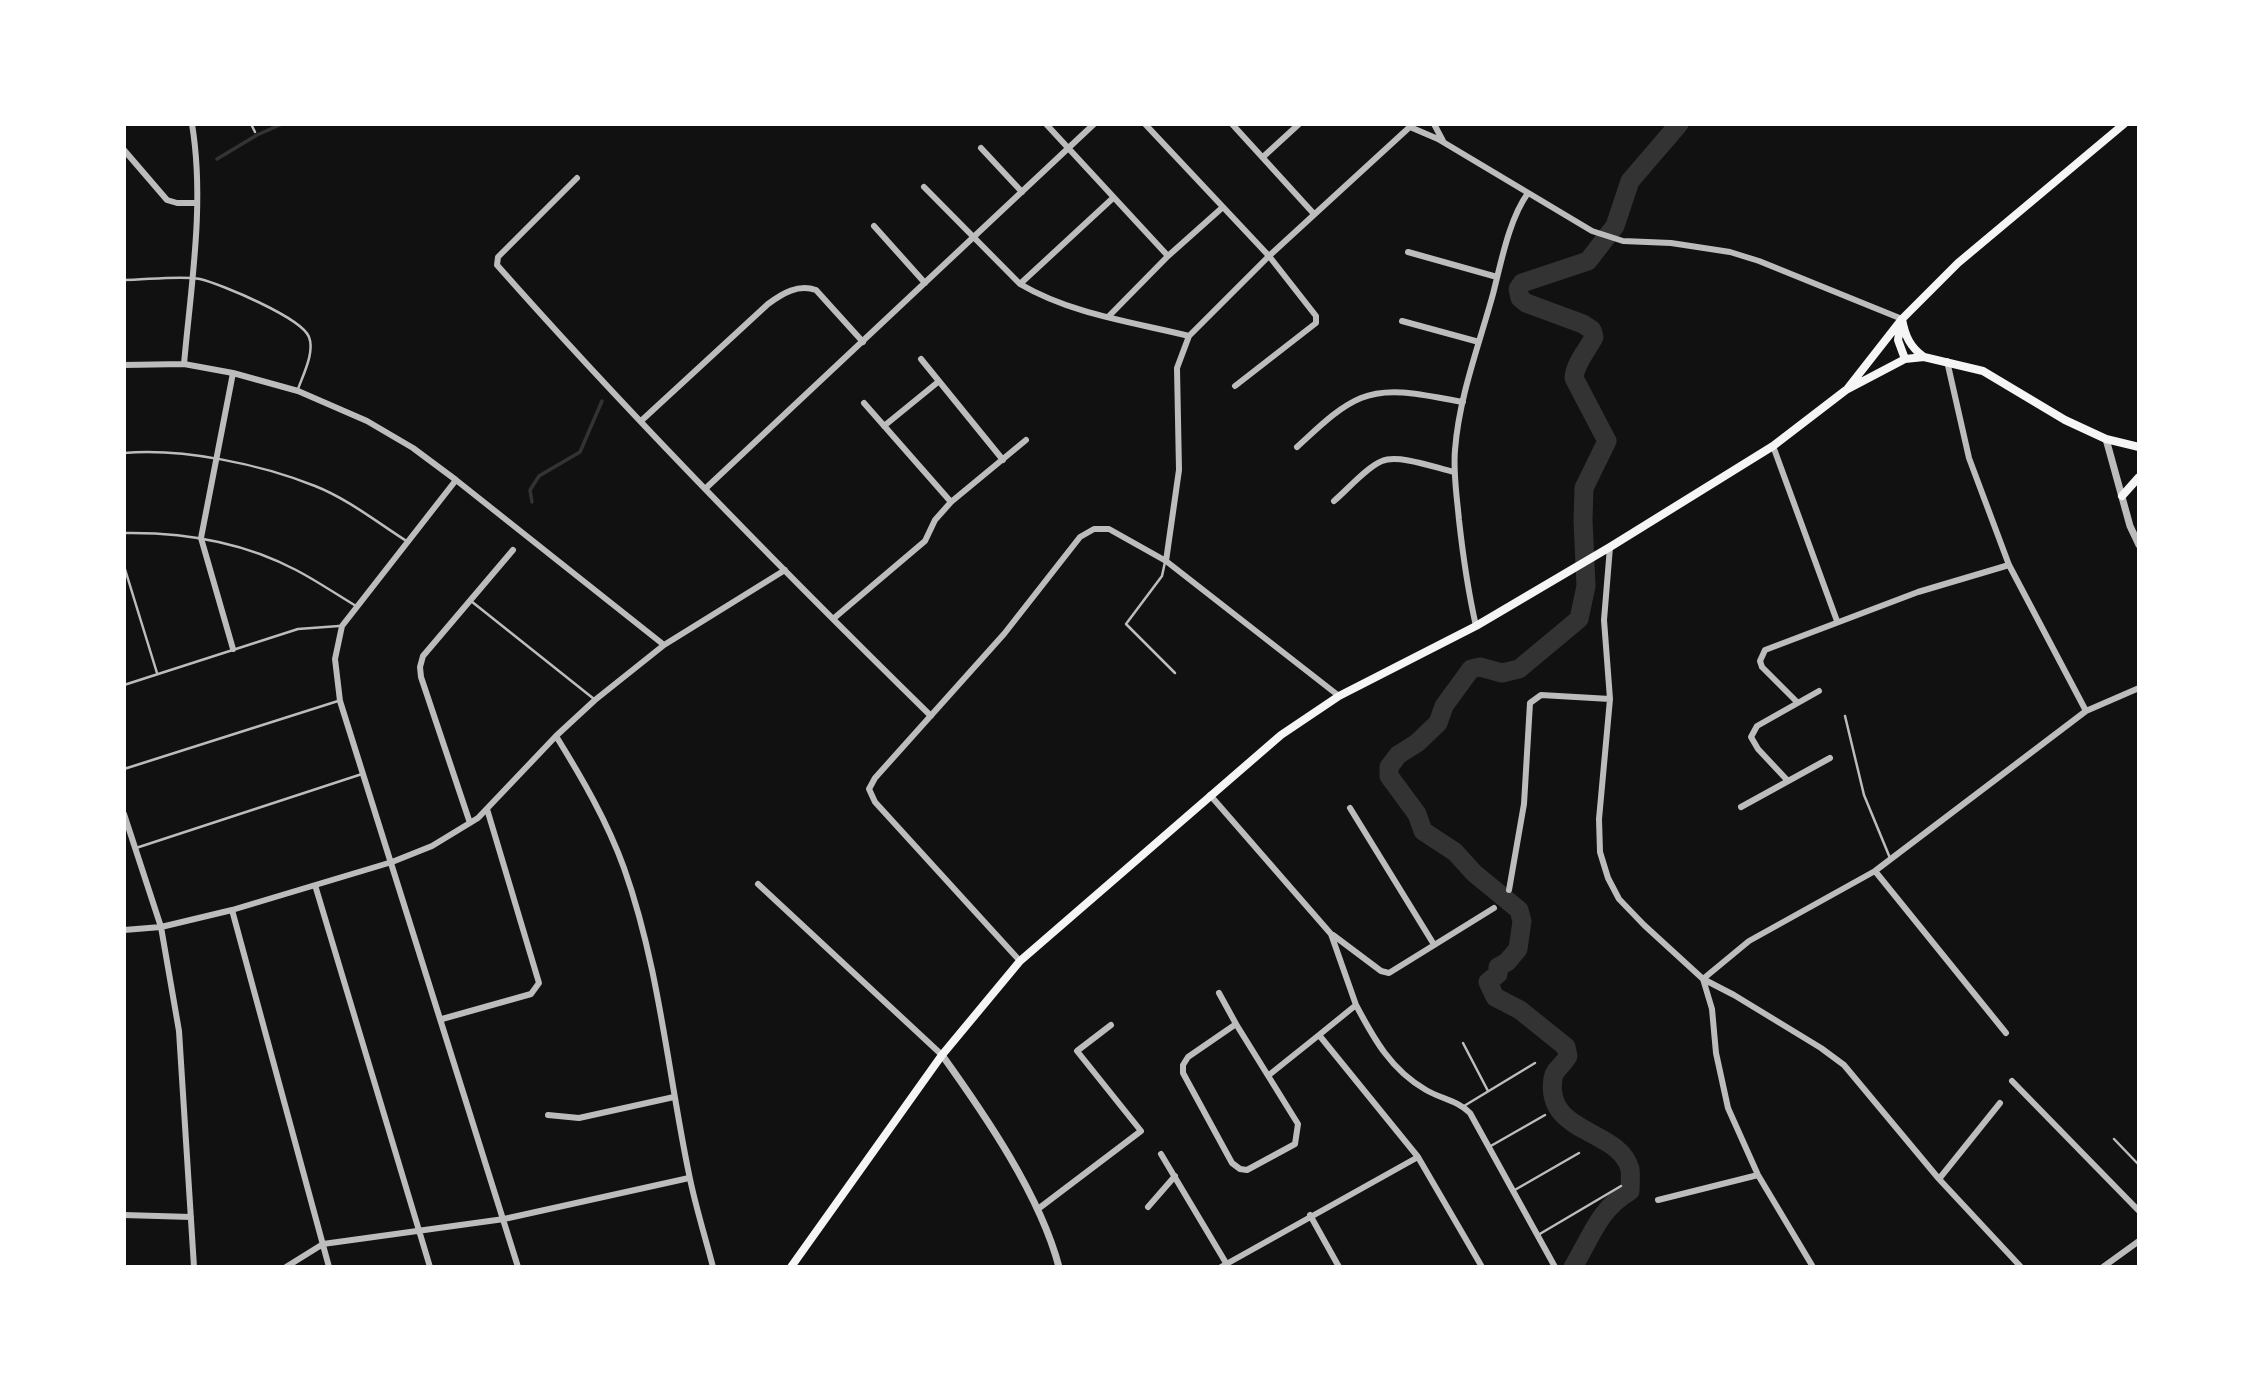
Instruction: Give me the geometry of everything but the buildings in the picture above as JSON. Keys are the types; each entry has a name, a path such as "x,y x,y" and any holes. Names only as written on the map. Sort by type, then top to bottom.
{"main road":[{"path":"1846,390 1902,319 1958,263 2124,124"},
{"path":"1902,319 1908,340 1914,350 1924,357"},
{"path":"1902,319 1898,340 1905,359"},
{"path":"791,1267 942,1055 1020,961 1281,735 1339,696 1476,626 1606,550 1773,446 1846,390 1905,359 1924,357 1983,371 2048,411 2106,439 2139,447"},
{"path":"2122,496 2139,477"}],"street":[{"path":"184,364 197,203 197,151 192,124"},
{"path":"1046,124 1168,256"},
{"path":"705,489 1094,124"},
{"path":"1145,124 1269,256 1316,316 1316,323 1235,386"},
{"path":"1233,124 1314,214"},
{"path":"1263,158 1299,124"},
{"path":"1434,124 1444,142"},
{"path":"1166,561 1179,470 1177,368 1189,335 1269,256 1411,126 1444,142 1592,231 1623,242 1682,244 1730,252 1759,261 1902,319"},
{"path":"981,148 1022,192"},
{"path":"124,149 167,200 197,203"},
{"path":"577,178 498,257 496,265 705,489 931,716"},
{"path":"923,187 1020,284 1063,305 1189,335"},
{"path":"1476,626 1466,583 1454,472 1455,447 1463,402 1497,277 1519,205 1528,193"},
{"path":"1020,284 1113,198"},
{"path":"1109,316 1168,256 1223,207"},
{"path":"874,226 925,283"},
{"path":"1408,252 1497,277"},
{"path":"641,421 768,304 791,290 816,290 863,342"},
{"path":"1402,321 1479,342"},
{"path":"921,359 1003,460"},
{"path":"1947,361 1969,458 2009,565 2086,711"},
{"path":"124,365 184,364 233,373 298,391 367,421 456,480 664,646"},
{"path":"233,373 201,538 233,649"},
{"path":"884,426 938,382"},
{"path":"1297,447 1334,415 1363,397 1404,393 1463,402"},
{"path":"863,403 951,502"},
{"path":"2106,439 2139,545"},
{"path":"833,619 925,541 935,520 951,502 1026,440"},
{"path":"1773,446 1837,621"},
{"path":"1334,501 1379,461 1391,459 1454,472"},
{"path":"456,480 342,626 335,659 340,701 518,1267"},
{"path":"1020,961 875,802 869,789 875,778 1004,634 1080,537 1094,529 1109,529 1166,561 1339,696"},
{"path":"470,823 419,667 423,656 513,550"},
{"path":"1606,550 1604,620 1610,699 1600,819 1600,852 1608,878 1619,899 1703,979 1756,1008 1844,1065 1939,1179 2021,1267"},
{"path":"1797,702 1762,667 1760,661 1765,650 1918,592 2009,565"},
{"path":"124,930 161,927 232,910 392,862 432,846 470,823 487,809 556,736 595,700 664,646 785,570"},
{"path":"1703,979 1749,942 1875,871 2086,711 2139,688"},
{"path":"1787,781 1758,749 1751,737 1757,726 1819,691"},
{"path":"1509,890 1524,804 1530,703 1541,695 1610,699"},
{"path":"556,736 584,782 613,840 638,911 689,1178 713,1267"},
{"path":"1741,807 1830,758"},
{"path":"1210,795 1331,934 1381,971 1389,973 1433,943 1494,908"},
{"path":"1350,808 1433,943"},
{"path":"442,1019 531,994 537,987 539,977 487,809"},
{"path":"124,814 161,927 179,1031 194,1267"},
{"path":"1875,871 2006,1032"},
{"path":"758,884 942,1055 995,1134 1038,1209 1051,1236 1059,1267"},
{"path":"315,885 429,1267"},
{"path":"232,910 329,1267"},
{"path":"1331,934 1356,1005 1383,1054 1406,1077 1427,1091 1464,1106 1470,1113 1555,1267"},
{"path":"1703,979 1712,1009 1716,1052 1728,1108 1758,1175 1814,1267"},
{"path":"1219,993 1298,1124 1295,1144 1247,1170 1240,1169 1233,1163 1183,1073 1183,1065 1188,1057 1236,1024"},
{"path":"1269,1075 1356,1005"},
{"path":"1038,1209 1141,1131 1077,1051 1111,1025"},
{"path":"1319,1035 1418,1157 1482,1267"},
{"path":"2012,1081 2139,1211"},
{"path":"548,1115 579,1118 674,1097"},
{"path":"1939,1179 2000,1103"},
{"path":"1161,1154 1223,1265 1418,1157"},
{"path":"1658,1200 1758,1175"},
{"path":"1148,1207 1175,1176"},
{"path":"286,1267 323,1244 504,1219 689,1178"},
{"path":"124,1215 191,1217"},
{"path":"1310,1215 1339,1267"},
{"path":"2103,1267 2139,1241"}],"lane":[{"path":"251,124 255,132"},
{"path":"124,280 200,279 256,300 304,329 310,338 311,349 298,391"},
{"path":"124,453 151,451 215,460 261,469 317,486 408,542"},
{"path":"124,533 165,533 201,538 257,552 296,569 356,606"},
{"path":"1166,561 1162,576 1126,624 1175,673"},
{"path":"124,566 158,674"},
{"path":"471,600 595,700"},
{"path":"124,685 298,629 342,626"},
{"path":"124,769 340,701"},
{"path":"1845,716 1864,795 1891,858"},
{"path":"136,848 363,774"},
{"path":"1462,1043 1488,1091"},
{"path":"1464,1106 1535,1063"},
{"path":"1489,1147 1545,1115"},
{"path":"2114,1139 2139,1165"},
{"path":"1513,1191 1579,1153"},
{"path":"1538,1235 1621,1186"}],"waterway":[{"path":"217,159 257,135 282,124"},
{"path":"1573,1267 1603,1215 1630,1191 1630,1169 1623,1156 1612,1146 1571,1121 1560,1110 1553,1097 1553,1078 1568,1056 1566,1047 1520,1010 1495,997 1488,982 1498,974 1498,967 1507,962 1518,949 1522,921 1519,910 1474,873 1455,852 1423,831 1417,814 1389,776 1389,767 1398,755 1417,743 1438,723 1444,706 1471,669 1480,667 1502,673 1519,669 1579,619 1586,586 1584,488 1607,441 1574,378 1579,362 1594,337 1592,330 1583,324 1526,303 1520,298 1518,289 1522,283 1588,261 1615,226 1630,181 1679,124"},
{"path":"532,502 530,490 539,476 580,452 602,401"}]}
